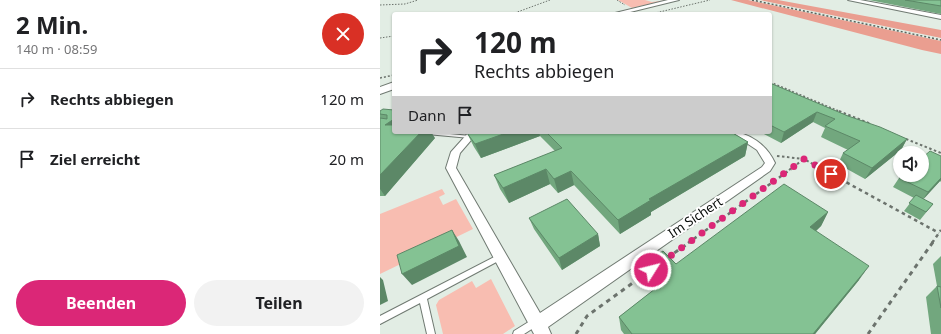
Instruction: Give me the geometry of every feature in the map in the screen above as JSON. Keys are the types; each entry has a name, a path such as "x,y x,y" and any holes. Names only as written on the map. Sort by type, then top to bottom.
{"main road":[{"path":"623,12 676,0"},
{"path":"851,0 941,17"},
{"path":"380,91 392,86"}],"street":[{"path":"472,134 455,152 451,160 451,168 539,326"},
{"path":"738,134 759,146 768,155"},
{"name":"Im Sichert","path":"539,326 570,301 766,169 770,162 768,155"}],"lane":[{"path":"380,320 501,256"},
{"path":"423,297 431,334"},
{"path":"517,334 539,326"}],"path":[{"path":"380,5 405,4 418,0"},
{"path":"517,12 550,0"},
{"path":"659,12 710,0"},
{"path":"380,38 392,36"},
{"path":"380,78 392,75"},
{"path":"772,83 877,127"},
{"path":"905,138 941,153"},
{"path":"768,155 804,159 940,232 868,334"},
{"path":"664,260 804,159"},
{"path":"576,334 587,316 658,265"}],"shaded area":[{"path":"618,0 645,0 652,2 667,0 632,8"},
{"path":"731,0 748,0 941,41 941,54 922,50"},
{"path":"760,0 778,0 941,30 941,38"},
{"path":"442,189 445,194 439,197 443,205 456,199 473,229 380,274 380,214"},
{"path":"491,279 515,326 503,334 443,334 436,305 439,300 472,281 476,288"}],"building":[{"path":"905,0 941,0 941,6"},
{"path":"772,84 907,139 899,146 893,146 893,151 872,168 843,153 860,141 825,126 835,119 817,112 784,132 772,126"},
{"path":"383,109 392,110 392,120 385,125 392,125 392,134 419,134 380,175 380,118 387,119 387,115 380,114 380,111"},
{"path":"468,134 503,134 475,144"},
{"path":"548,134 734,134 748,142 649,199 651,200 618,220 571,171 554,179 546,169 503,188 494,175 562,148"},
{"path":"929,152 941,156 941,178 928,192 907,182 929,182"},
{"path":"784,184 828,212 810,227 869,266 813,334 632,334 619,317 660,285 655,279 663,273 650,259 663,251 676,264"},
{"path":"916,195 933,204 926,212 909,203"},
{"path":"567,199 598,234 559,258 529,218"},
{"path":"452,230 459,246 402,274 397,255"},
{"path":"937,286 941,287 941,308"}],"railway":[{"path":"752,0 941,40"}],"route":[{"path":"651,270 794,168 804,159 831,174"}]}
